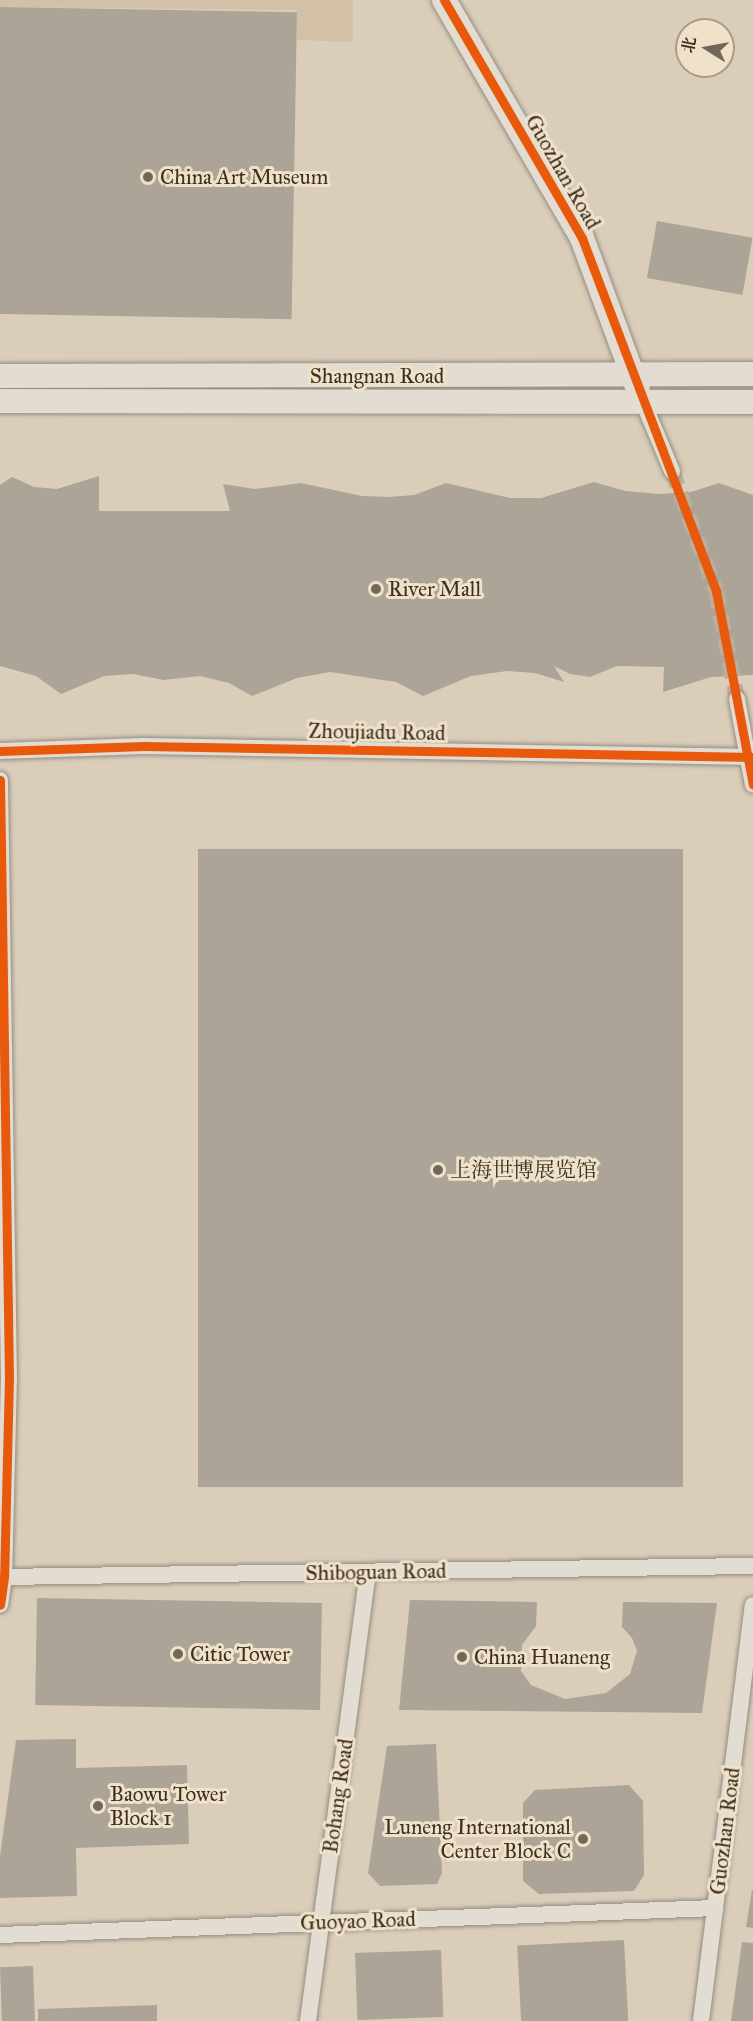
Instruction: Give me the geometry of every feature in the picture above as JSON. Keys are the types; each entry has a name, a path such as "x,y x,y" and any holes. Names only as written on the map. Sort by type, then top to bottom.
{"main road":[{"name":"Guozhan Road","path":"444,0 582,238 643,402"},
{"name":"Shangnan Road","path":"0,376 753,374"},
{"name":"Shangnan Road","path":"0,401 753,402"}],"street":[{"name":"Guozhan Road","path":"643,402 672,471"},
{"path":"737,699 751,757 753,785"},
{"name":"Zhoujiadu Road","path":"0,751 144,746 751,757"},
{"path":"0,780 9,1377 0,1605"},
{"name":"Shiboguan Road","path":"2,1577 753,1566"},
{"name":"Bohang Road","path":"308,2021 368,1572"},
{"name":"Guozhan Road","path":"701,2021 753,1605"},
{"name":"Guoyao Road","path":"0,1935 715,1908"}],"shaded area":[{"path":"0,0 353,0 353,42 297,40 297,10 0,7"}],"building":[{"name":"China Art Museum","path":"0,7 297,12 292,319 0,314"},
{"path":"657,221 753,238 742,295 647,278"},
{"name":"River Mall","path":"99,476 99,511 230,511 223,484 255,489 301,483 362,496 389,497 414,495 446,483 510,498 541,498 594,482 625,491 659,494 691,492 719,483 753,495 753,675 711,677 663,692 664,667 617,666 590,677 570,674 554,666 564,682 535,673 507,671 471,676 423,696 396,682 330,672 297,678 252,696 229,683 200,676 164,680 133,674 104,676 61,694 36,676 0,666 0,485 12,477 34,487 57,489"},
{"name":"上海世博展览馆","path":"198,849 683,849 683,1487 198,1487"},
{"name":"Citic Tower","path":"37,1598 322,1603 320,1710 35,1705"},
{"name":"China Huaneng","path":"410,1600 537,1602 536,1626 522,1645 521,1671 531,1685 565,1699 606,1693 630,1674 637,1651 632,1638 622,1627 623,1602 717,1603 702,1713 399,1710"},
{"name":"Baowu Tower Block 1","path":"76,1739 76,1768 187,1765 189,1844 76,1848 77,1896 0,1898 0,1856 16,1740"},
{"path":"436,1744 442,1873 437,1884 380,1886 368,1873 387,1746"},
{"name":"Luneng International Center Block C","path":"629,1785 643,1801 644,1875 634,1891 539,1894 523,1881 523,1803 535,1790"},
{"path":"753,1890 753,1928 746,1927"},
{"path":"624,1940 628,2021 521,2021 517,1946"},
{"path":"742,1942 753,1943 753,2021 731,2021"},
{"path":"441,1950 443,2017 357,2020 355,1953"},
{"path":"33,1966 35,2021 2,2021 0,1967"},
{"path":"157,2005 157,2021 38,2021 38,2009"}],"tunnel":[{"path":"672,471 716,591 737,699"}],"cycle path":[{"path":"444,0 582,238 716,591 753,785"},
{"path":"0,751 144,746 753,757"},
{"path":"0,780 9,1377 4,1577 0,1605"}],"place":[{"name":"China Art Museum","path":"148,177"},
{"name":"River Mall","path":"376,589"},
{"name":"上海世博展览馆","path":"438,1170"},
{"name":"Citic Tower","path":"178,1654"},
{"name":"China Huaneng","path":"462,1657"},
{"name":"Baowu Tower Block 1","path":"98,1806"},
{"name":"Luneng International Center Block C","path":"583,1839"}]}
